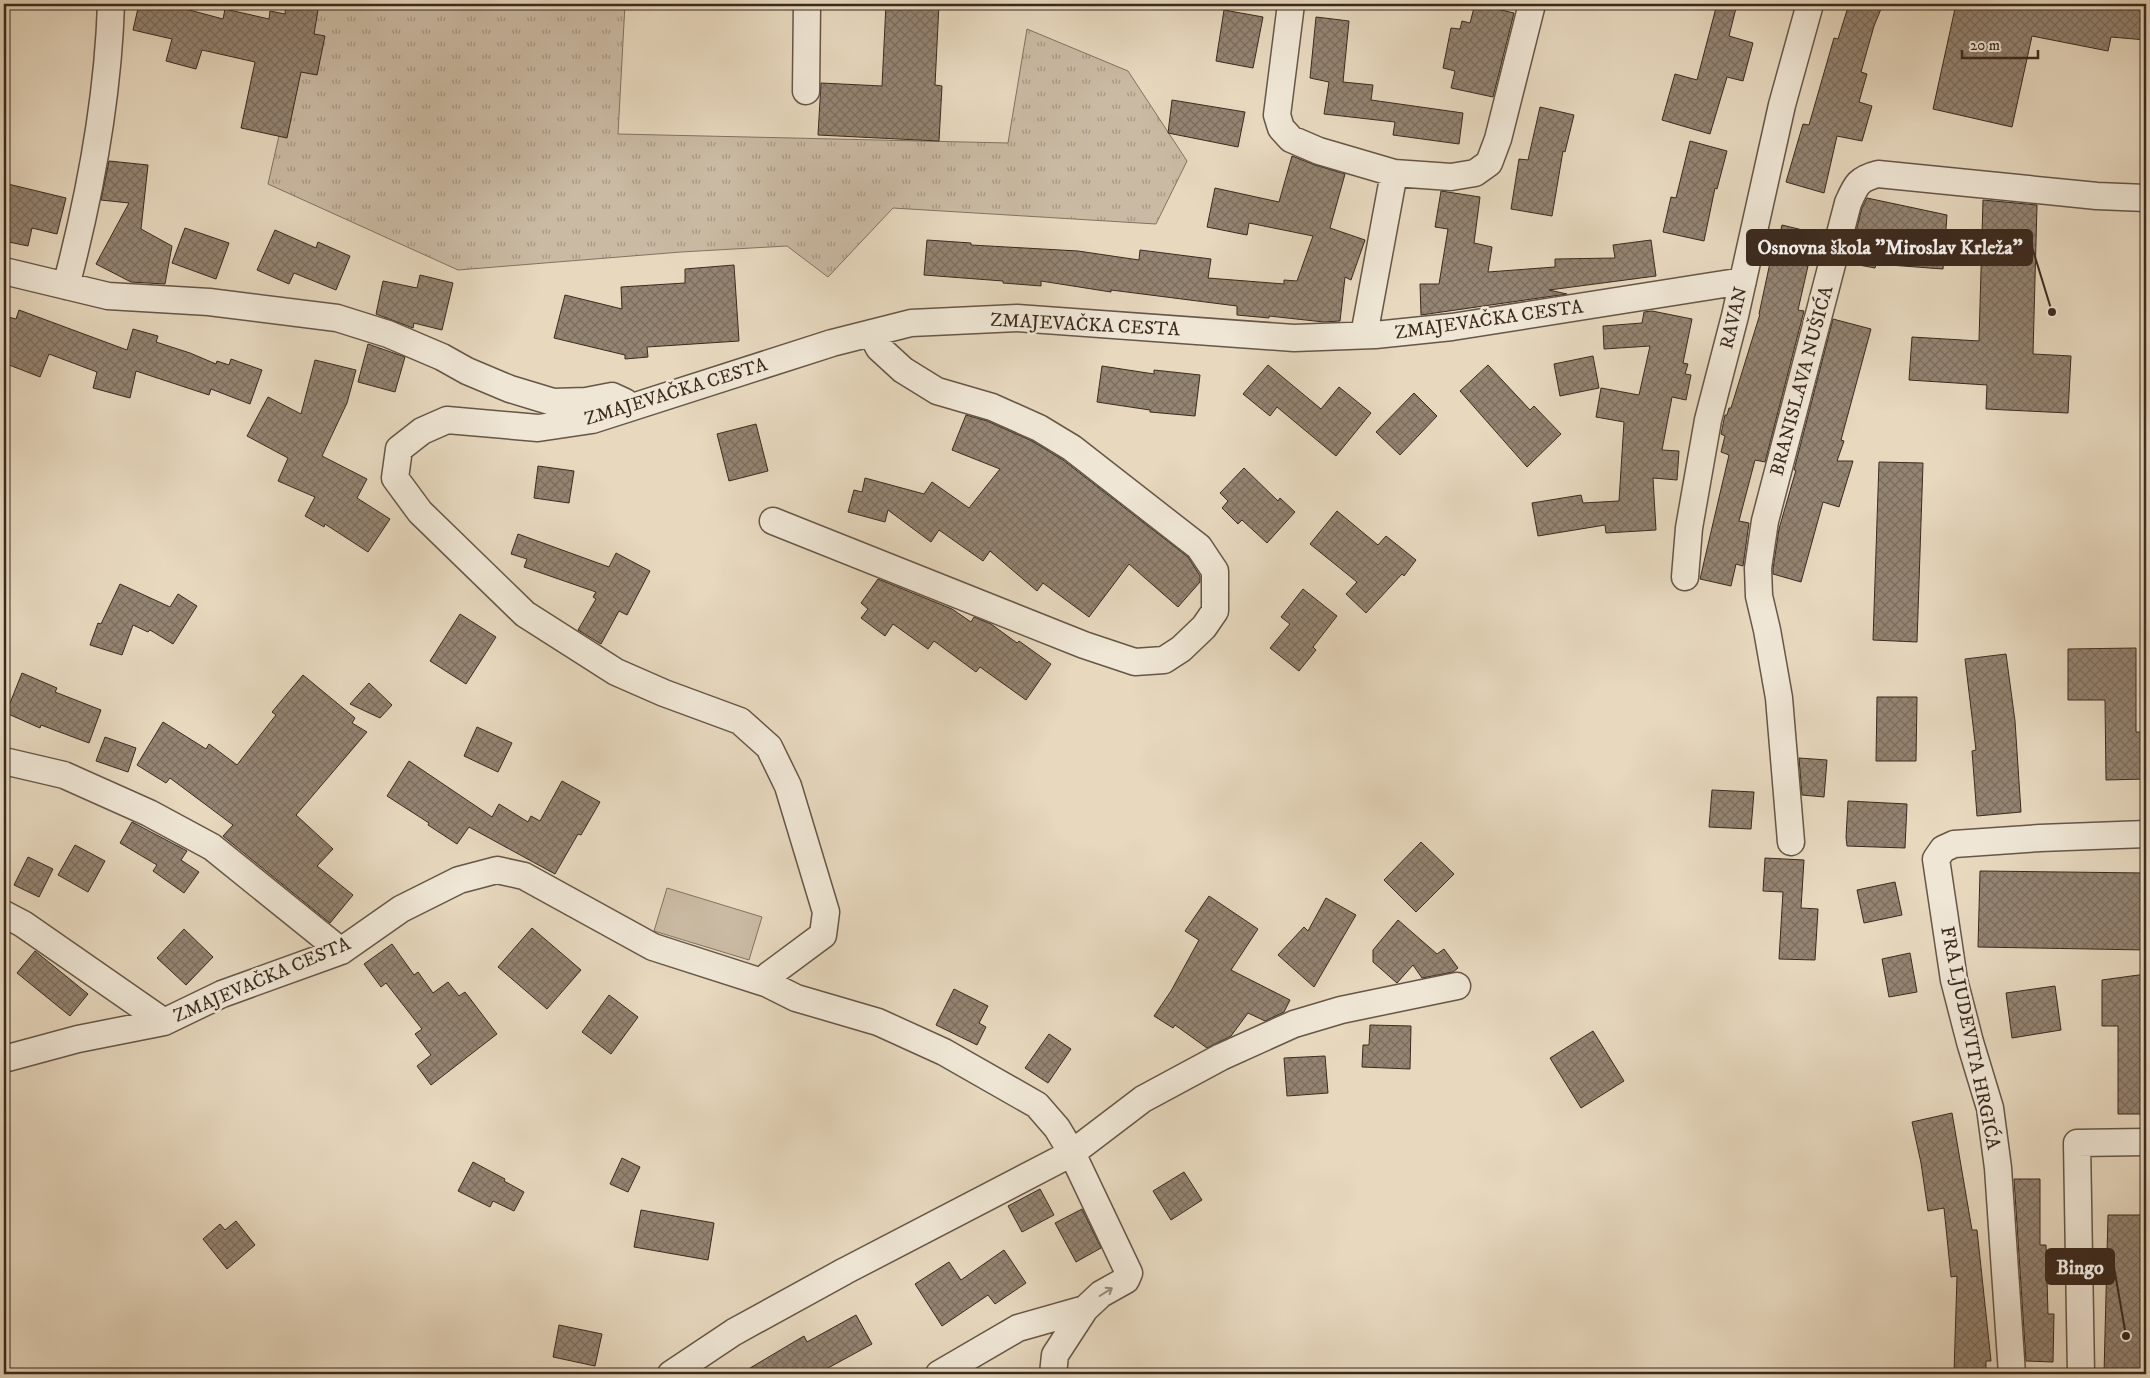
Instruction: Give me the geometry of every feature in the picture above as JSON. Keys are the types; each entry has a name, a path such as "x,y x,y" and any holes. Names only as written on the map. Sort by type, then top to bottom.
{"street":[{"path":"66,286 83,222 109,54 111,4"},
{"path":"806,91 807,4"},
{"path":"1291,4 1278,94 1277,114 1281,128 1291,139 1319,151 1394,174 1451,177 1475,173 1490,162 1498,139 1532,4"},
{"name":"RAVAN","path":"1685,577 1689,528 1708,420 1743,281 1782,105 1810,4"},
{"path":"1364,336 1394,174"},
{"name":"BRANISLAVA NUŠIĆA","path":"1791,842 1779,698 1768,630 1759,596 1758,568 1765,521 1848,203 1855,187 1864,178 1878,174 2096,196 2146,198"},
{"path":"4,271 108,296 209,302 337,318 388,334 442,356 467,371 510,389 554,402 586,401 612,396 625,402 629,408"},
{"name":"ZMAJEVAČKA CESTA","path":"4,1059 78,1039 164,1022 222,994 341,950 401,909 458,880 497,870 524,876 653,947 768,984 769,975 823,935 826,912 788,786 770,748 740,720 664,693 616,672 525,614 420,512 395,478 399,449 422,431 447,420 538,428 592,420 823,346 912,323 1017,318 1294,338 1364,336 1452,327 1743,281"},
{"path":"773,521 1084,645 1135,662 1164,660 1180,649 1204,627 1215,611 1215,571 1199,547 1072,448 1040,428 992,407 937,391 903,370 879,348 872,333"},
{"path":"4,761 64,775 149,813 212,847 341,950"},
{"name":"FRA LJUDEVITA HRGIĆA","path":"2012,1374 1998,1168 1990,1108 1954,980 1936,859 1943,849 1954,844 2040,838 2146,834"},
{"path":"4,914 23,924 164,1022"},
{"path":"768,984 796,998 878,1022 944,1052 1037,1105 1057,1128 1072,1153 1129,1273 1126,1280 1101,1294 1085,1309 1055,1355 1053,1374"},
{"path":"670,1374 743,1327 845,1271 1072,1153 1143,1099 1221,1057 1294,1024 1350,1008 1457,986"},
{"path":"2080,1374 2076,1143 2146,1142"},
{"path":"939,1374 1018,1328 1085,1309"}],"green space":[{"path":"309,4 625,4 618,134 1008,143 1027,29 1128,71 1187,161 1156,224 893,208 828,277 787,246 681,252 458,270 268,184"},
{"path":"667,888 762,917 749,960 654,931"}],"building":[{"path":"139,4 167,4 223,19 225,9 269,19 270,11 285,14 286,4 319,4 314,34 325,36 317,75 301,72 287,138 241,128 255,62 202,50 196,69 166,61 172,39 133,30"},
{"path":"886,4 939,4 935,85 942,86 939,141 818,135 821,83 882,86"},
{"path":"1475,4 1514,13 1493,97 1451,88 1455,71 1443,68 1451,28 1460,29 1462,21 1470,23"},
{"path":"1717,4 1737,4 1729,36 1753,43 1743,81 1727,77 1710,134 1662,120 1675,74 1697,80"},
{"path":"1849,4 1883,4 1874,26 1861,72 1867,74 1859,102 1872,106 1862,141 1837,136 1824,193 1786,182 1803,124 1809,125 1834,38 1838,39"},
{"path":"1956,4 2146,4 2146,40 2111,37 2108,51 2032,36 2012,127 1933,109"},
{"path":"1224,10 1263,17 1253,68 1216,61"},
{"path":"1316,17 1349,21 1343,82 1373,85 1371,100 1463,113 1459,144 1393,135 1395,122 1324,114 1329,82 1310,78"},
{"path":"1172,100 1245,112 1238,147 1168,133"},
{"path":"1540,107 1574,115 1565,152 1563,151 1552,216 1511,209 1519,159 1528,160"},
{"path":"1690,141 1727,151 1717,189 1715,188 1704,241 1663,232 1671,197 1676,198"},
{"path":"1292,156 1345,174 1330,228 1365,240 1351,280 1345,277 1340,321 1324,322 1269,316 1269,318 1237,315 1237,306 1111,290 1111,292 1041,281 1041,286 924,275 927,240 971,243 971,245 1078,251 1139,260 1140,250 1211,259 1208,278 1284,284 1284,280 1297,281 1313,236 1249,223 1247,235 1207,227 1215,188 1279,202"},
{"path":"109,161 148,165 141,229 172,246 165,284 131,282 96,264 129,203 101,200"},
{"path":"8,184 66,198 57,234 32,228 28,246 4,241 4,204"},
{"path":"1441,191 1480,197 1474,243 1492,247 1488,272 1555,267 1555,259 1615,258 1613,245 1651,240 1656,276 1549,290 1567,294 1421,315 1420,284 1439,284 1448,229 1435,227"},
{"path":"1867,198 1947,215 1943,269 1876,264 1875,268 1848,263 1862,208"},
{"path":"1983,200 2037,205 2033,354 2071,356 2068,413 1986,409 1987,385 1909,380 1912,337 1979,341"},
{"path":"1782,225 1811,232 1803,265 1808,266 1798,310 1804,311 1765,462 1755,460 1739,521 1749,523 1743,566 1736,564 1731,586 1700,579 1729,455 1721,452 1725,436 1721,434 1725,415 1727,415 1729,408 1731,408 1760,314 1771,258 1774,259"},
{"path":"185,228 229,243 216,279 172,263"},
{"path":"275,230 316,248 318,242 350,256 336,290 294,273 289,284 257,270"},
{"path":"734,265 739,341 647,347 648,357 625,359 625,355 554,338 565,295 622,309 621,287 685,283 685,269"},
{"path":"420,275 453,283 442,330 414,323 413,328 376,314 383,281 417,288"},
{"path":"19,310 127,350 133,329 158,336 156,342 216,364 217,361 229,365 231,359 262,370 250,404 211,389 209,395 136,371 130,398 93,388 97,372 49,354 40,377 4,363 4,316 16,319"},
{"path":"1652,311 1692,319 1683,363 1688,364 1685,374 1691,375 1686,400 1672,397 1662,450 1679,451 1677,480 1653,478 1656,530 1606,533 1605,525 1538,536 1532,503 1581,495 1583,503 1619,501 1624,422 1596,417 1601,388 1639,395 1650,346 1604,349 1603,326 1642,323 1644,312"},
{"path":"1833,319 1871,329 1841,440 1844,441 1837,461 1853,461 1839,507 1823,502 1801,582 1773,574 1773,569 1779,529 1796,470 1794,470"},
{"path":"368,344 405,357 395,392 358,382"},
{"path":"1593,356 1599,388 1560,396 1554,364"},
{"path":"315,360 356,370 347,403 322,456 367,479 357,498 390,519 368,552 325,524 324,527 305,516 315,497 278,481 288,458 247,436 268,397 301,414"},
{"path":"1268,365 1321,409 1339,387 1371,413 1336,456 1277,407 1270,416 1243,394"},
{"path":"1488,365 1530,410 1534,406 1561,434 1527,467 1460,391"},
{"path":"1102,366 1154,374 1154,370 1200,375 1195,416 1150,412 1150,410 1097,402"},
{"path":"1414,393 1437,416 1400,455 1376,432"},
{"path":"966,415 987,421 1032,441 1063,460 1188,557 1200,576 1200,582 1178,607 1129,564 1089,617 1043,583 1037,591 990,551 983,561 939,530 931,542 888,510 885,522 848,512 854,490 862,492 865,478 924,494 932,482 969,508 1000,469 952,450"},
{"path":"756,424 768,471 729,481 717,434"},
{"path":"1879,462 1923,463 1917,642 1873,640"},
{"path":"538,466 574,471 569,503 534,498"},
{"path":"1244,468 1278,501 1280,498 1295,512 1267,543 1242,520 1238,524 1222,508 1228,501 1220,493"},
{"path":"1337,511 1378,545 1386,536 1416,560 1404,576 1402,574 1366,613 1346,594 1357,582 1310,544"},
{"path":"518,534 609,567 616,553 650,571 627,615 619,611 601,644 578,630 596,599 593,597 596,592 524,567 527,559 511,554"},
{"path":"878,579 952,609 971,622 974,617 991,624 1051,664 1026,700 980,667 976,672 934,641 928,649 893,624 885,636 861,618 868,609 861,603"},
{"path":"120,584 170,607 178,594 197,606 173,644 150,630 148,632 133,625 122,655 90,645 98,623 101,624"},
{"path":"1303,589 1337,616 1313,647 1316,650 1299,671 1270,648 1290,624 1281,617"},
{"path":"460,614 496,637 466,684 430,661"},
{"path":"2136,648 2136,732 2146,732 2146,779 2106,780 2105,700 2068,700 2068,649"},
{"path":"2006,654 2015,721 2021,812 1977,816 1972,751 1976,750 1965,659"},
{"path":"22,673 57,688 55,692 101,710 89,743 41,725 40,728 6,713"},
{"path":"303,675 355,718 352,723 367,732 296,815 333,849 317,866 353,895 330,923 223,836 233,825 170,778 166,783 137,765 163,722 206,749 209,744 237,765 276,715 272,712"},
{"path":"369,683 392,705 380,718 350,704"},
{"path":"1877,697 1917,697 1916,761 1876,761"},
{"path":"477,727 512,743 498,772 464,756"},
{"path":"105,737 136,748 128,772 96,761"},
{"path":"1799,758 1827,760 1824,797 1802,795"},
{"path":"409,761 492,817 499,804 528,822 531,816 540,821 562,781 600,802 581,835 578,834 555,874 469,827 457,844 387,796"},
{"path":"1712,790 1754,792 1751,829 1709,827"},
{"path":"1848,801 1907,804 1905,848 1847,846"},
{"path":"132,822 187,851 181,860 199,872 184,893 153,871 157,865 120,843"},
{"path":"1421,842 1454,874 1416,912 1384,880"},
{"path":"75,845 105,861 88,892 58,875"},
{"path":"28,857 53,869 39,897 14,885"},
{"path":"1765,858 1804,860 1801,908 1818,909 1815,960 1779,959 1783,892 1763,891"},
{"path":"1980,871 2146,873 2146,950 1978,947"},
{"path":"1895,882 1902,915 1864,923 1857,890"},
{"path":"1209,896 1258,929 1231,970 1290,1000 1284,1012 1265,1021 1248,1013 1231,1036 1207,1048 1175,1025 1173,1028 1154,1016 1171,991 1199,940 1185,931"},
{"path":"1326,898 1356,915 1314,987 1278,955 1304,927 1308,931"},
{"path":"1398,920 1437,954 1444,949 1458,968 1453,972 1422,978 1413,965 1397,983 1373,962 1373,950"},
{"path":"532,928 581,970 547,1009 498,967"},
{"path":"184,929 213,957 186,985 157,958"},
{"path":"392,944 414,975 418,972 433,993 448,982 459,996 465,992 497,1034 431,1085 417,1066 431,1055 415,1034 422,1029 386,983 381,987 364,964"},
{"path":"35,951 88,994 70,1016 17,973"},
{"path":"1910,953 1917,992 1889,997 1882,959"},
{"path":"2146,974 2146,1114 2118,1114 2118,1026 2102,1026 2102,980"},
{"path":"2055,986 2061,1030 2012,1038 2006,993"},
{"path":"954,989 988,1006 979,1023 986,1027 977,1045 936,1025"},
{"path":"609,995 638,1017 611,1054 582,1032"},
{"path":"1370,1025 1411,1026 1410,1069 1362,1067 1363,1045 1369,1045"},
{"path":"1593,1031 1624,1081 1581,1108 1550,1058"},
{"path":"1049,1034 1071,1049 1048,1083 1025,1068"},
{"path":"1325,1056 1328,1093 1287,1096 1284,1058"},
{"path":"1952,1113 1972,1230 1977,1230 1991,1361 1986,1361 1986,1374 1954,1374 1957,1276 1951,1277 1944,1208 1928,1211 1921,1163 1912,1122"},
{"path":"622,1158 640,1167 628,1192 610,1184"},
{"path":"473,1162 505,1179 504,1181 524,1192 514,1211 493,1201 490,1207 458,1191"},
{"path":"1184,1172 1202,1200 1171,1220 1153,1191"},
{"path":"2014,1179 2040,1179 2040,1245 2046,1245 2048,1314 2054,1314 2053,1362 2026,1361"},
{"path":"1040,1189 1054,1215 1022,1232 1008,1206"},
{"path":"1082,1209 1101,1248 1076,1262 1055,1223"},
{"path":"641,1210 714,1223 708,1260 634,1247"},
{"path":"2108,1215 2146,1215 2146,1374 2104,1374"},
{"path":"236,1221 255,1245 227,1269 203,1239 220,1224 225,1230"},
{"path":"1004,1250 1026,1283 995,1304 988,1295 942,1326 915,1284 949,1262 961,1280"},
{"path":"856,1315 872,1344 817,1374 740,1374 804,1336 807,1342"},
{"path":"559,1325 602,1334 595,1366 553,1357"}],"place":[{"name":"Osnovna škola \"Miroslav Krleža\"","path":"2052,312"},
{"name":"Bingo","path":"2126,1336"}]}
